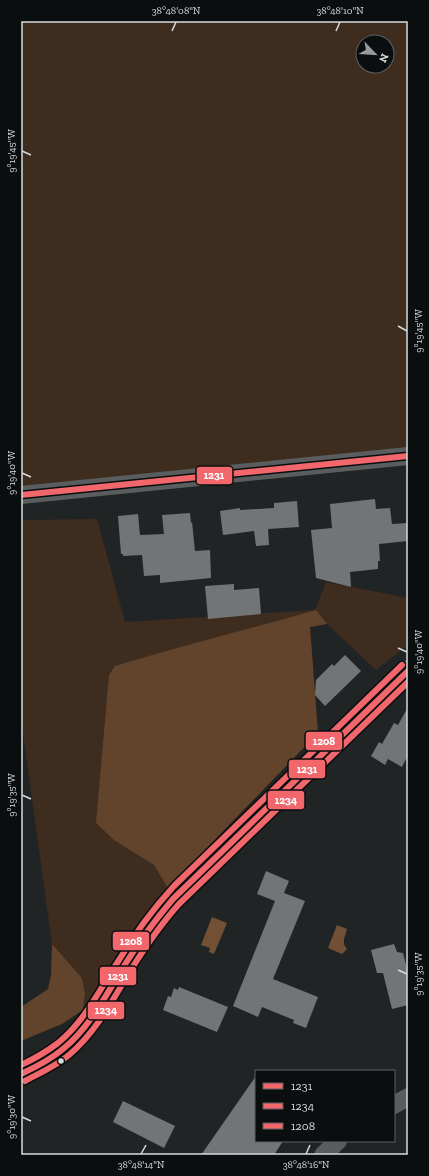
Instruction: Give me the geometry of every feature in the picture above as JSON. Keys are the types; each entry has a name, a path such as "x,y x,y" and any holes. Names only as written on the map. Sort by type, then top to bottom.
{"main road":[{"path":"21,1074 45,1063 57,1055 75,1039 94,1016 138,944 186,884 408,671"}],"street":[{"path":"21,495 408,456"},
{"path":"395,1104 408,1097"},
{"path":"323,1155 337,1142"}],"shaded area":[{"path":"21,21 408,21 408,456 21,490"},
{"path":"97,519 125,622 315,610 326,582 408,598 408,645 376,670 327,624 310,627 318,733 168,888 130,933 83,1010 85,993 82,978 52,944 21,719 21,520"},
{"path":"316,610 327,624 310,627 318,733 168,888 154,865 114,840 96,823 109,675 115,666"},
{"path":"212,917 227,923 214,954 209,952 210,948 201,945"},
{"path":"337,925 347,929 344,944 347,949 342,954 328,948"},
{"path":"52,944 82,978 85,993 83,1010 62,1024 21,1041 21,1007 48,989 51,975"}],"building":[{"path":"375,499 376,509 390,508 392,524 408,523 408,541 379,544 380,561 378,561 378,569 350,572 351,587 316,578 311,530 332,528 330,504"},
{"path":"297,501 299,527 268,529 269,545 256,546 254,531 223,535 220,511 240,508 240,510 274,508 274,503"},
{"path":"190,513 195,551 210,550 211,578 160,583 160,575 144,576 142,555 123,556 123,554 121,554 118,516 138,514 140,535 164,534 162,515"},
{"path":"234,584 234,590 259,588 261,614 208,619 205,586"},
{"path":"345,655 361,671 325,706 315,695 316,680 332,664 334,666"},
{"path":"408,707 408,755 402,767 388,759 385,765 371,756 379,742 382,744 394,723 398,725"},
{"path":"266,871 289,881 284,893 305,901 273,979 318,997 306,1028 293,1023 294,1020 262,1007 258,1017 233,1006 275,901 257,894"},
{"path":"394,944 397,952 403,953 408,972 408,1005 392,1009 383,973 377,973 371,950"},
{"path":"179,987 228,1007 217,1032 163,1010 168,996 171,997 174,988 178,990"},
{"path":"255,1077 255,1142 282,1142 274,1155 201,1155"},
{"path":"123,1101 175,1126 164,1148 113,1122"}],"transit line":[{"name":"1231","path":"21,495 408,456"},
{"name":"1208","path":"21,1065 58,1043 76,1025 92,1004 138,931 174,886 402,665"},
{"name":"1231","path":"21,1074 48,1060 73,1040 89,1021 104,999 135,948 173,899 408,671"},
{"name":"1234","path":"25,1081 59,1063 79,1046 104,1014 154,935 179,904 408,682"}]}
